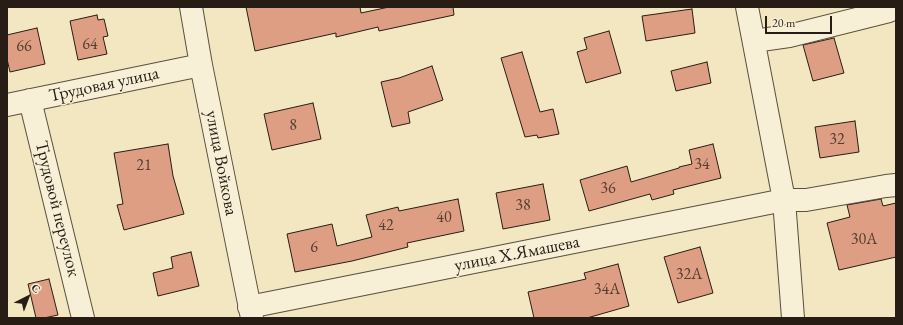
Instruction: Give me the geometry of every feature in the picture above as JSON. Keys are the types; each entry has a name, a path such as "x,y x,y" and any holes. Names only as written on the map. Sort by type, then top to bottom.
{"street":[{"name":"улица Войкова","path":"191,7 250,313"},
{"path":"747,7 784,200 792,318"},
{"path":"754,41 789,36 896,8"},
{"name":"Трудовая улица","path":"7,105 201,65"},
{"name":"Трудовой переулок","path":"30,100 83,318"},
{"name":"улица Х.Ямашева","path":"250,313 784,200 806,200 896,185"}],"building":[{"path":"246,7 360,7 361,13 389,7 453,7 454,15 379,31 378,27 336,37 336,33 255,51"},
{"path":"692,9 695,33 646,41 642,16"},
{"path":"97,15 98,20 104,19 108,36 103,37 107,54 78,60 70,21"},
{"path":"37,28 45,64 10,72 7,59 7,35"},
{"path":"609,31 621,73 586,83 577,52 587,49 584,38"},
{"path":"834,38 844,73 813,81 803,45"},
{"path":"522,52 540,112 553,109 559,134 538,138 537,135 525,137 501,58"},
{"path":"707,62 711,83 676,91 671,71"},
{"path":"432,66 443,100 408,112 410,123 392,127 381,82 399,78"},
{"path":"313,103 321,139 272,150 264,114"},
{"path":"855,121 859,152 820,158 815,127"},
{"path":"168,144 173,176 184,214 124,230 117,205 123,204 114,153"},
{"path":"713,144 721,178 673,190 674,194 652,200 650,194 589,211 580,180 627,166 631,182 692,164 689,150"},
{"path":"543,184 550,220 503,229 496,193"},
{"path":"458,199 464,231 407,243 408,247 352,261 295,272 287,234 332,224 337,246 372,237 366,215 398,207 399,211"},
{"path":"881,199 883,206 896,203 896,257 839,270 827,223 850,217 847,205"},
{"path":"700,247 713,293 678,303 664,257"},
{"path":"191,252 199,286 158,296 153,273 173,268 171,257"},
{"path":"618,264 629,306 587,318 534,318 528,292 586,279 584,273"},
{"path":"49,279 58,315 36,318 28,284"}]}
